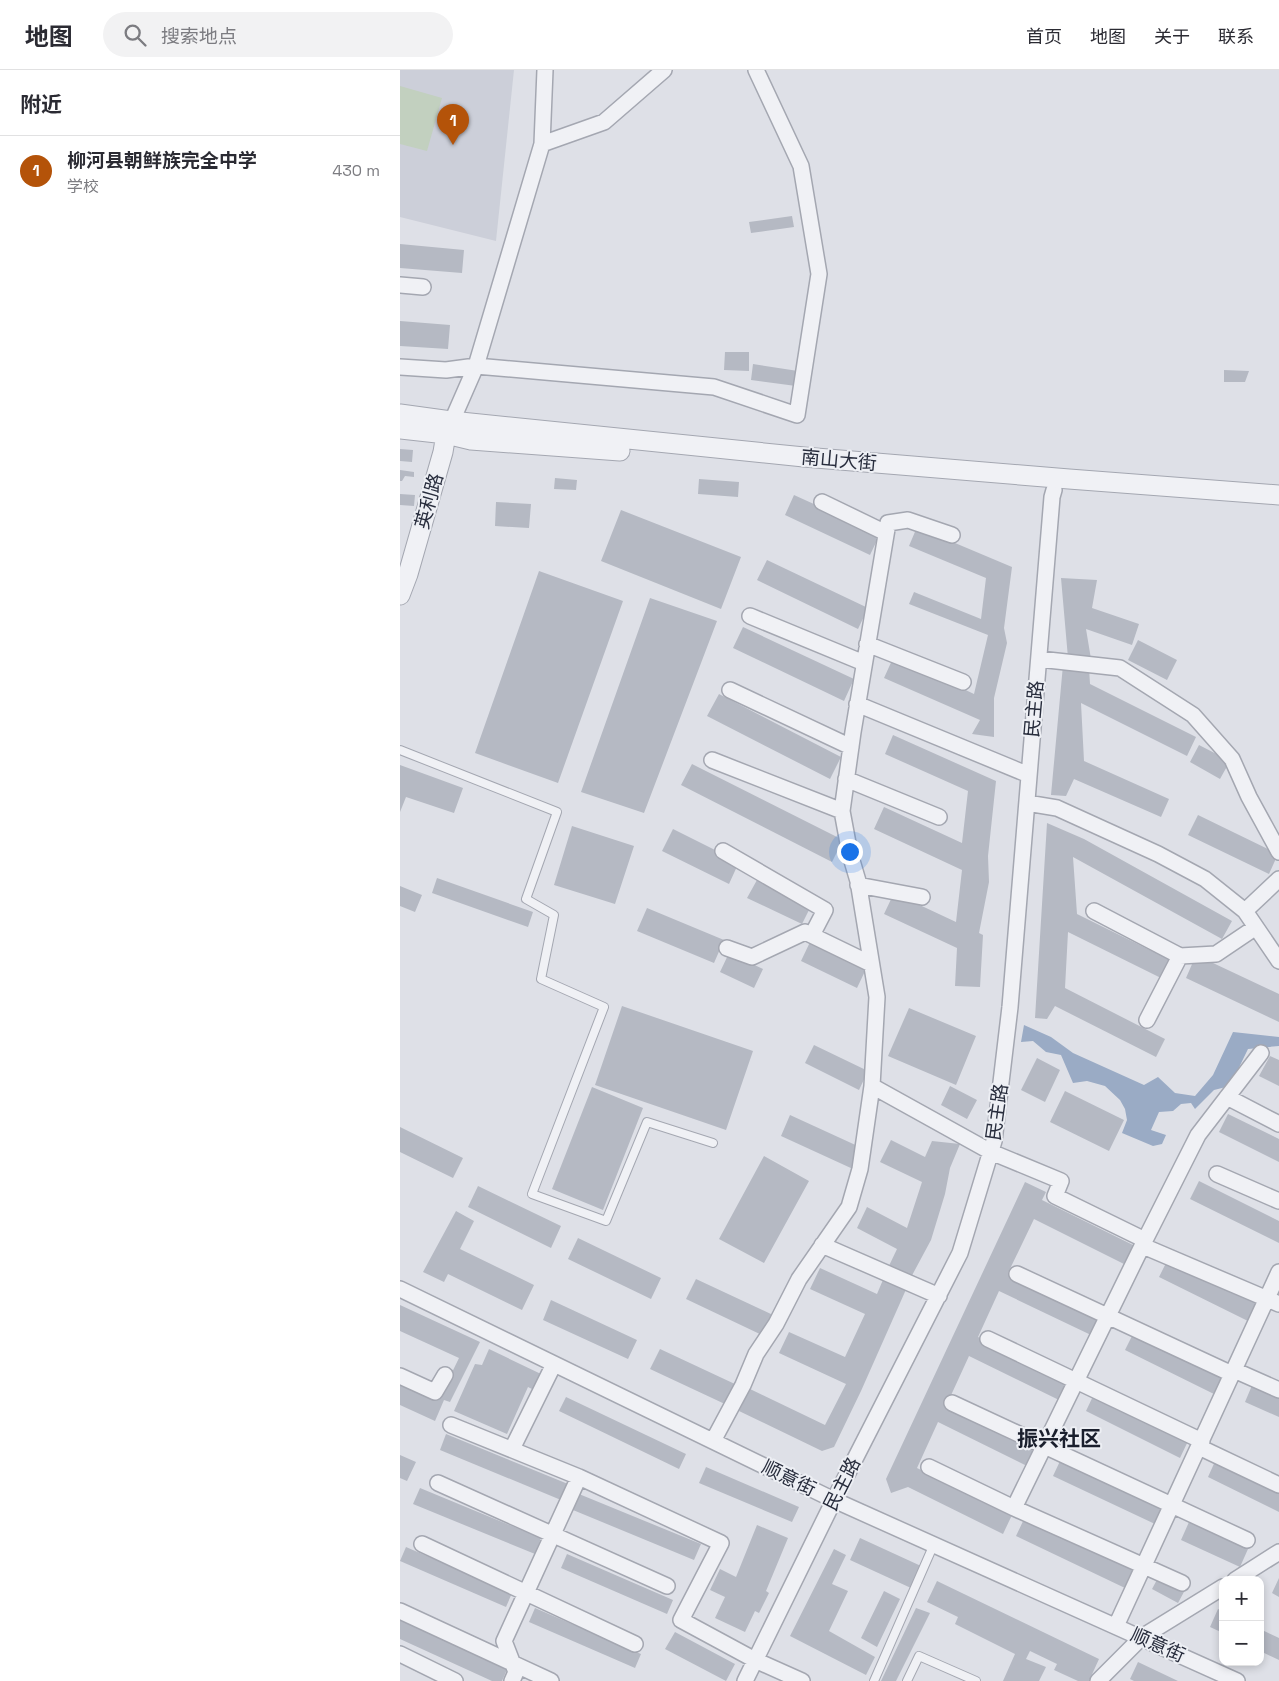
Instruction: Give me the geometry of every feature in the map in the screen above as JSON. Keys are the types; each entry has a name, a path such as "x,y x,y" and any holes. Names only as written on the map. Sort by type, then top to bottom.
{"street":[{"path":"449,427 476,366 542,144 546,70"},
{"path":"542,144 604,122 664,70"},
{"path":"400,367 446,370 476,366 714,388 797,415 819,274 801,166 756,70"},
{"path":"400,284 423,287"},
{"name":"南山大街","path":"400,414 449,427 471,440 757,461 1054,490 1279,505"},
{"name":"南山大街","path":"400,429 449,427 1069,480 1279,495"},
{"name":"英利路","path":"400,595 414,555 449,427"},
{"name":"民主路","path":"745,1681 834,1500 960,1253 994,1141 1010,1007 1038,659 1054,490"},
{"path":"822,502 886,533"},
{"path":"713,1441 743,1384 756,1354 776,1324 799,1279 849,1206 860,1168 872,1086 877,997 858,885 842,810 846,779 888,523 908,520 952,535"},
{"path":"750,616 864,663"},
{"path":"868,644 963,682"},
{"path":"1038,659 1120,668 1193,715 1232,759 1279,852"},
{"path":"730,690 851,747"},
{"path":"857,704 1029,776"},
{"path":"712,760 842,810"},
{"path":"846,779 939,817"},
{"path":"1027,803 1057,808 1158,854 1205,879 1245,911 1279,961"},
{"path":"723,851 825,910 812,936"},
{"path":"1245,911 1279,879"},
{"path":"858,885 922,897"},
{"path":"1094,911 1180,956 1216,954 1256,927"},
{"path":"727,948 752,957 805,932 871,964"},
{"path":"1147,1020 1180,956"},
{"path":"1014,1508 1198,1135 1261,1053"},
{"path":"872,1086 991,1152 1061,1180 1055,1196 1144,1243 1273,1301"},
{"path":"1227,1097 1279,1124"},
{"path":"1217,1174 1279,1201"},
{"path":"822,1245 939,1296"},
{"path":"1116,1626 1233,1372 1273,1301 1279,1272"},
{"path":"1017,1274 1233,1372 1279,1390"},
{"name":"顺意街","path":"400,1289 834,1500 1237,1681"},
{"path":"988,1339 1076,1381 1279,1484"},
{"path":"512,1449 554,1364"},
{"path":"400,1376 435,1392 446,1375"},
{"path":"952,1403 1247,1540"},
{"path":"451,1425 579,1476 721,1543 681,1620 755,1660 802,1681"},
{"path":"929,1468 1182,1583"},
{"path":"512,1681 516,1672 504,1641 579,1476"},
{"path":"438,1483 666,1586"},
{"path":"422,1544 635,1644"},
{"path":"1241,1576 1279,1552"},
{"path":"1098,1681 1142,1637 1219,1589"},
{"path":"400,1611 551,1681"},
{"path":"400,1654 455,1681"}],"lane":[{"path":"400,750 557,812 526,899 554,915 541,979 604,1007 532,1194 606,1221 647,1122 713,1144"},
{"path":"874,1681 934,1544"},
{"path":"906,1681 919,1656 976,1681"}],"shaded area":[{"path":"400,70 514,70 496,241 400,217"}],"green space":[{"path":"400,86 442,98 427,151 400,144"}],"water":[{"path":"1024,1025 1051,1037 1073,1053 1144,1085 1158,1077 1175,1093 1195,1096 1213,1075 1233,1032 1279,1037 1279,1046 1248,1049 1230,1086 1214,1090 1195,1109 1191,1103 1181,1104 1173,1111 1159,1112 1151,1130 1166,1135 1162,1144 1153,1146 1122,1133 1127,1120 1125,1109 1120,1100 1105,1086 1087,1081 1073,1083 1061,1055 1046,1052 1033,1041 1021,1042"}],"building":[{"path":"792,216 794,227 751,233 749,222"},
{"path":"400,244 464,250 462,273 400,268"},
{"path":"400,321 450,325 448,349 400,346"},
{"path":"725,352 749,352 749,371 724,370"},
{"path":"753,364 798,371 796,386 751,380"},
{"path":"1224,370 1249,371 1245,382 1224,382"},
{"path":"400,449 413,450 412,462 400,461"},
{"path":"400,470 414,472 414,477 405,476 400,481"},
{"path":"555,478 577,480 576,490 554,489"},
{"path":"699,479 739,482 738,497 698,494"},
{"path":"400,494 415,495 414,506 400,505"},
{"path":"794,495 880,534 870,555 785,515"},
{"path":"496,502 531,504 529,528 495,526"},
{"path":"621,510 741,557 721,609 601,561"},
{"path":"917,527 1012,567 1004,628 1007,643 994,698 994,737 972,734 980,720 884,678 894,656 974,694 988,635 909,604 914,592 981,619 986,578 909,546"},
{"path":"767,560 868,608 858,629 757,580"},
{"path":"539,571 623,601 558,783 475,753"},
{"path":"1061,578 1097,580 1092,608 1139,624 1132,645 1086,629 1091,659 1068,658"},
{"path":"650,598 717,621 644,813 581,792"},
{"path":"743,627 854,679 844,701 733,648"},
{"path":"1138,640 1177,660 1167,680 1128,660"},
{"path":"1063,665 1089,668 1090,684 1196,737 1187,756 1081,703 1084,761 1169,799 1161,817 1074,779 1066,796 1051,795"},
{"path":"719,694 841,757 830,779 707,716"},
{"path":"893,735 996,781 988,856 989,882 979,933 983,935 980,987 955,986 957,948 884,914 894,893 956,922 962,870 874,829 884,807 962,843 968,791 885,754"},
{"path":"1199,745 1230,761 1220,779 1190,762"},
{"path":"692,764 843,840 832,862 681,785"},
{"path":"400,765 463,788 454,813 406,797 400,812"},
{"path":"1198,815 1278,854 1269,874 1188,835"},
{"path":"1047,823 1084,839 1232,921 1222,939 1073,857 1077,914 1172,961 1163,979 1068,932 1065,988 1165,1039 1156,1057 1055,1006 1047,1019 1035,1018"},
{"path":"572,826 634,846 615,904 554,885"},
{"path":"673,829 739,862 729,884 662,851"},
{"path":"437,878 533,912 528,927 432,893"},
{"path":"757,880 811,906 802,924 747,898"},
{"path":"400,886 422,895 415,912 400,906"},
{"path":"647,908 724,940 714,963 637,931"},
{"path":"811,940 867,967 857,988 801,961"},
{"path":"729,953 763,969 754,988 720,972"},
{"path":"1196,955 1279,994 1279,1022 1186,978"},
{"path":"622,1006 753,1051 726,1130 595,1085"},
{"path":"909,1008 976,1036 956,1085 888,1056"},
{"path":"814,1045 868,1071 859,1090 805,1063"},
{"path":"1270,1056 1279,1060 1279,1086 1259,1076"},
{"path":"1037,1058 1060,1070 1045,1102 1021,1090"},
{"path":"950,1086 977,1100 967,1119 941,1105"},
{"path":"592,1087 643,1108 603,1210 552,1189"},
{"path":"1065,1091 1124,1120 1109,1151 1050,1122"},
{"path":"1228,1114 1279,1139 1279,1162 1219,1132"},
{"path":"790,1115 862,1148 853,1169 781,1136"},
{"path":"400,1127 463,1158 453,1178 400,1152"},
{"path":"891,1140 925,1157 932,1141 960,1144 950,1168 945,1194 931,1240 909,1281 887,1270 897,1249 857,1228 867,1207 907,1228 922,1182 880,1162"},
{"path":"764,1156 809,1181 764,1263 719,1239"},
{"path":"1199,1181 1279,1221 1279,1243 1190,1199"},
{"path":"1025,1182 1046,1192 1042,1200 1139,1248 1130,1267 1034,1219 1008,1273 1100,1318 1091,1335 999,1291 978,1337 1068,1382 1059,1400 969,1356 947,1404 1036,1448 1027,1466 938,1422 917,1468 1012,1515 1003,1534 908,1487 891,1493 886,1479"},
{"path":"478,1186 561,1226 551,1248 468,1207"},
{"path":"456,1211 474,1221 460,1249 534,1285 522,1310 448,1274 444,1282 423,1272"},
{"path":"578,1238 661,1278 651,1299 568,1259"},
{"path":"1168,1259 1263,1306 1254,1324 1159,1277"},
{"path":"820,1268 877,1294 885,1275 908,1285 834,1447 822,1451 739,1411 750,1389 825,1425 846,1384 779,1353 789,1332 845,1357 865,1314 810,1289"},
{"path":"696,1279 773,1315 764,1336 686,1299"},
{"path":"551,1300 637,1340 628,1359 543,1320"},
{"path":"400,1305 480,1342 450,1402 444,1400 435,1421 400,1405 400,1379 440,1397 459,1358 400,1331"},
{"path":"1134,1332 1229,1379 1220,1397 1125,1350"},
{"path":"489,1349 541,1374 534,1390 528,1387 507,1434 454,1411 475,1364 482,1365"},
{"path":"660,1349 737,1385 727,1405 650,1369"},
{"path":"1253,1383 1279,1395 1279,1417 1245,1402"},
{"path":"1095,1392 1189,1439 1180,1458 1086,1411"},
{"path":"566,1397 686,1454 679,1469 559,1411"},
{"path":"446,1434 568,1484 561,1500 440,1450"},
{"path":"400,1455 416,1462 407,1481 400,1478"},
{"path":"1217,1457 1279,1488 1279,1512 1208,1477"},
{"path":"1061,1459 1163,1507 1155,1524 1053,1476"},
{"path":"706,1467 799,1507 792,1522 699,1483"},
{"path":"420,1488 541,1538 535,1554 413,1504"},
{"path":"579,1494 701,1544 694,1560 573,1510"},
{"path":"1025,1517 1134,1569 1125,1588 1016,1536"},
{"path":"1189,1522 1248,1549 1240,1567 1181,1540"},
{"path":"757,1525 788,1538 766,1591 769,1593 759,1613 755,1611 745,1632 715,1618 725,1597 710,1590 720,1569 736,1577"},
{"path":"860,1538 921,1566 911,1588 850,1560"},
{"path":"406,1547 512,1593 506,1607 400,1561"},
{"path":"834,1549 846,1555 832,1584 848,1591 829,1631 875,1657 866,1675 790,1636"},
{"path":"567,1554 673,1600 667,1614 561,1568"},
{"path":"1159,1576 1185,1590 1178,1603 1152,1589"},
{"path":"1279,1578 1279,1597 1272,1593"},
{"path":"937,1581 1099,1659 1089,1681 1078,1681 1054,1670 1057,1664 1030,1651 1026,1659 1046,1667 1039,1681 1003,1681 1015,1654 955,1624 958,1617 927,1602"},
{"path":"884,1591 900,1599 877,1647 861,1638"},
{"path":"535,1608 641,1654 635,1668 529,1622"},
{"path":"916,1608 930,1613 896,1681 881,1681"},
{"path":"1218,1609 1219,1609 1219,1631 1210,1627"},
{"path":"400,1618 508,1667 502,1681 492,1681 400,1639"},
{"path":"1264,1631 1279,1638 1279,1660 1264,1653"},
{"path":"675,1632 735,1664 726,1681 665,1649"},
{"path":"1138,1662 1178,1681 1134,1681 1130,1679"}],"place":[{"name":"柳河县朝鲜族完全中学","path":"453,145"}],"district":[{"name":"振兴社区","path":"1059,1438"}]}
